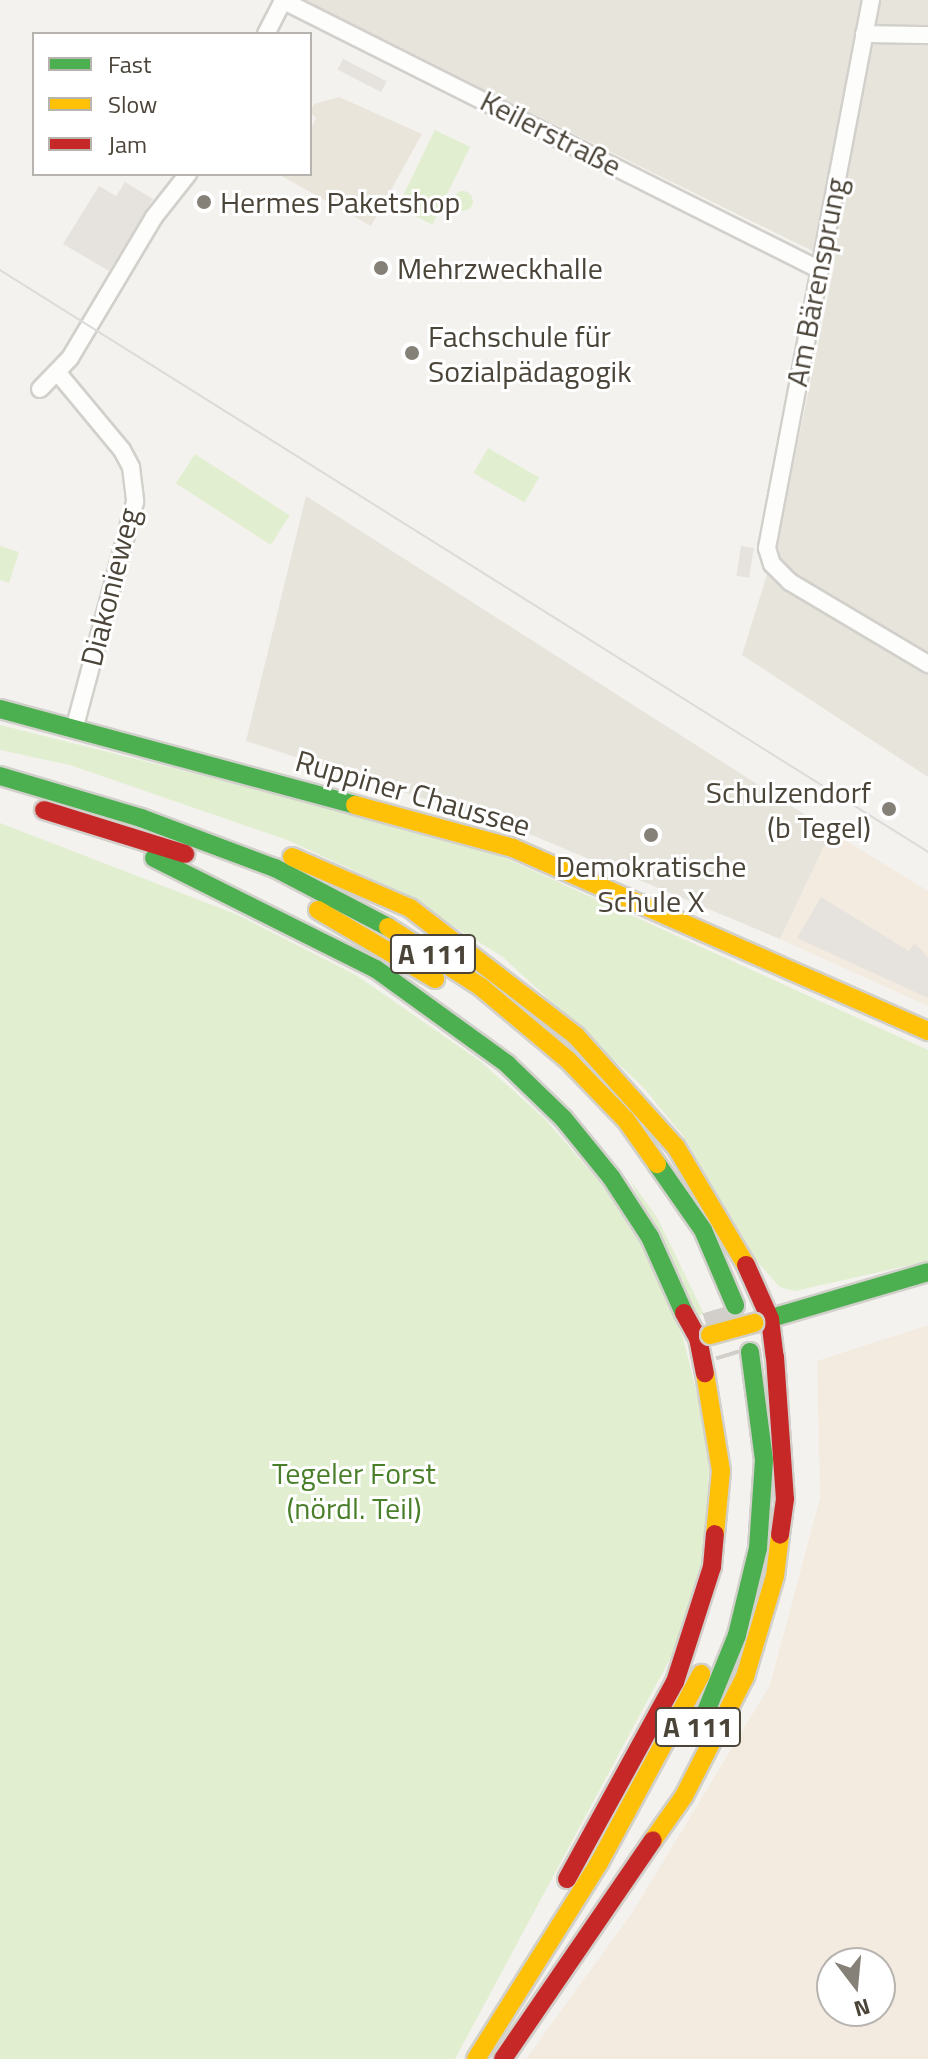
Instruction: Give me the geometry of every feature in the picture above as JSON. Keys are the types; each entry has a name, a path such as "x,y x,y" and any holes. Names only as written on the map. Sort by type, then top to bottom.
{"main road":[{"name":"Ruppiner Chaussee","path":"0,709 513,848 928,1031"},
{"path":"0,768 154,809 335,872 410,908 536,1001 625,1085 690,1166 746,1265 775,1357 785,1499 775,1576 745,1677 684,1796 501,2059"},
{"name":"A 111","path":"0,776 153,822 275,868 366,912 469,978 568,1060 626,1120 703,1230 726,1307 678,1228 621,1144 539,1059 439,981 311,906 236,873 0,797"},
{"path":"30,806 306,930 459,1025 540,1095 589,1147 650,1237 684,1313 704,1337 705,1373 718,1435 720,1505 712,1567 684,1657 675,1682 474,2059"},
{"path":"704,1337 928,1272"},
{"name":"A 111","path":"501,2059 672,1778 737,1635 758,1548 763,1490 760,1411 750,1352"},
{"name":"A 111","path":"474,2059 653,1768 722,1625 741,1553 745,1483 731,1356"}],"street":[{"name":"Am Bärensprung","path":"871,0 767,548 772,564 790,582 928,664"},
{"path":"267,32 283,1"},
{"name":"Keilerstraße","path":"283,1 818,269"},
{"path":"864,34 928,35"},
{"path":"40,389 58,373 154,217 186,176"},
{"name":"Diakonieweg","path":"58,373 122,450 131,467 135,502 74,729"}],"shaded area":[{"path":"301,0 928,0 928,777 742,655 778,539 835,262"},
{"path":"343,59 387,81 381,92 338,70"},
{"path":"339,97 422,134 371,226 282,176 312,176 314,104"},
{"path":"125,182 153,199 109,271 63,244 99,186 116,196"},
{"path":"306,496 840,837 824,847 780,939 515,828 246,741"},
{"path":"741,546 754,548 749,578 736,576"},
{"path":"840,837 928,891 928,1006 780,939 824,847"},
{"path":"821,897 909,951 914,944 921,949 928,958 928,998 797,938"},
{"path":"928,1325 928,2059 526,2059 632,1913 770,1685 820,1498 817,1361"}],"green space":[{"path":"435,130 470,147 432,224 397,207"},
{"path":"459,191 467,191 473,201 467,211 459,211 453,205 453,197"},
{"path":"488,448 539,477 525,503 474,473"},
{"path":"195,454 290,516 271,545 176,483"},
{"path":"0,546 19,552 9,583 0,580"},
{"path":"0,725 472,843 928,1050 928,1261 795,1291 780,1287 759,1264 684,1137 643,1087 503,957 390,887 287,840 70,765 0,750"},
{"name":"Tegeler Forst (nördl. Teil)","path":"0,823 238,915 356,975 480,1061 545,1119 599,1181 644,1249 683,1338 702,1413 709,1469 703,1564 678,1644 455,2059 0,2059"},
{"path":"629,1178 658,1219 704,1314 697,1316"}],"tunnel":[{"path":"717,1309 731,1356"}],"tram line":[{"path":"0,270 928,852"}],"traffic: fast":[{"path":"0,709 355,805"},
{"path":"0,776 141,818 275,868 388,927"},
{"path":"154,858 376,969 507,1064 563,1118 611,1177 650,1237 684,1313"},
{"path":"657,1164 703,1230 735,1305"},
{"path":"754,1323 928,1272"},
{"path":"705,1714 737,1635 758,1548 764,1460 750,1352"}],"traffic: slow":[{"path":"355,805 513,848 928,1031"},
{"path":"292,857 410,908 576,1036 676,1147 746,1265"},
{"path":"318,910 435,979"},
{"path":"388,927 481,987 568,1060 626,1120 657,1164"},
{"path":"710,1335 754,1323"},
{"path":"705,1373 721,1471 715,1534"},
{"path":"653,1840 684,1796 745,1677 775,1576 780,1535"},
{"path":"476,2059 599,1863 701,1674"}],"traffic: jam":[{"path":"44,810 185,854"},
{"path":"746,1265 770,1319 775,1357"},
{"path":"684,1313 698,1338 705,1373"},
{"path":"775,1357 785,1499 780,1535"},
{"path":"567,1879 675,1682 712,1567 715,1534"},
{"path":"503,2059 653,1840"}],"place":[{"name":"Hermes Paketshop","path":"204,202"},
{"name":"Mehrzweckhalle","path":"381,268"},
{"name":"Fachschule für Sozialpädagogik","path":"412,353"},
{"name":"Schulzendorf (b Tegel)","path":"889,809"},
{"name":"Demokratische Schule X","path":"651,835"}]}
